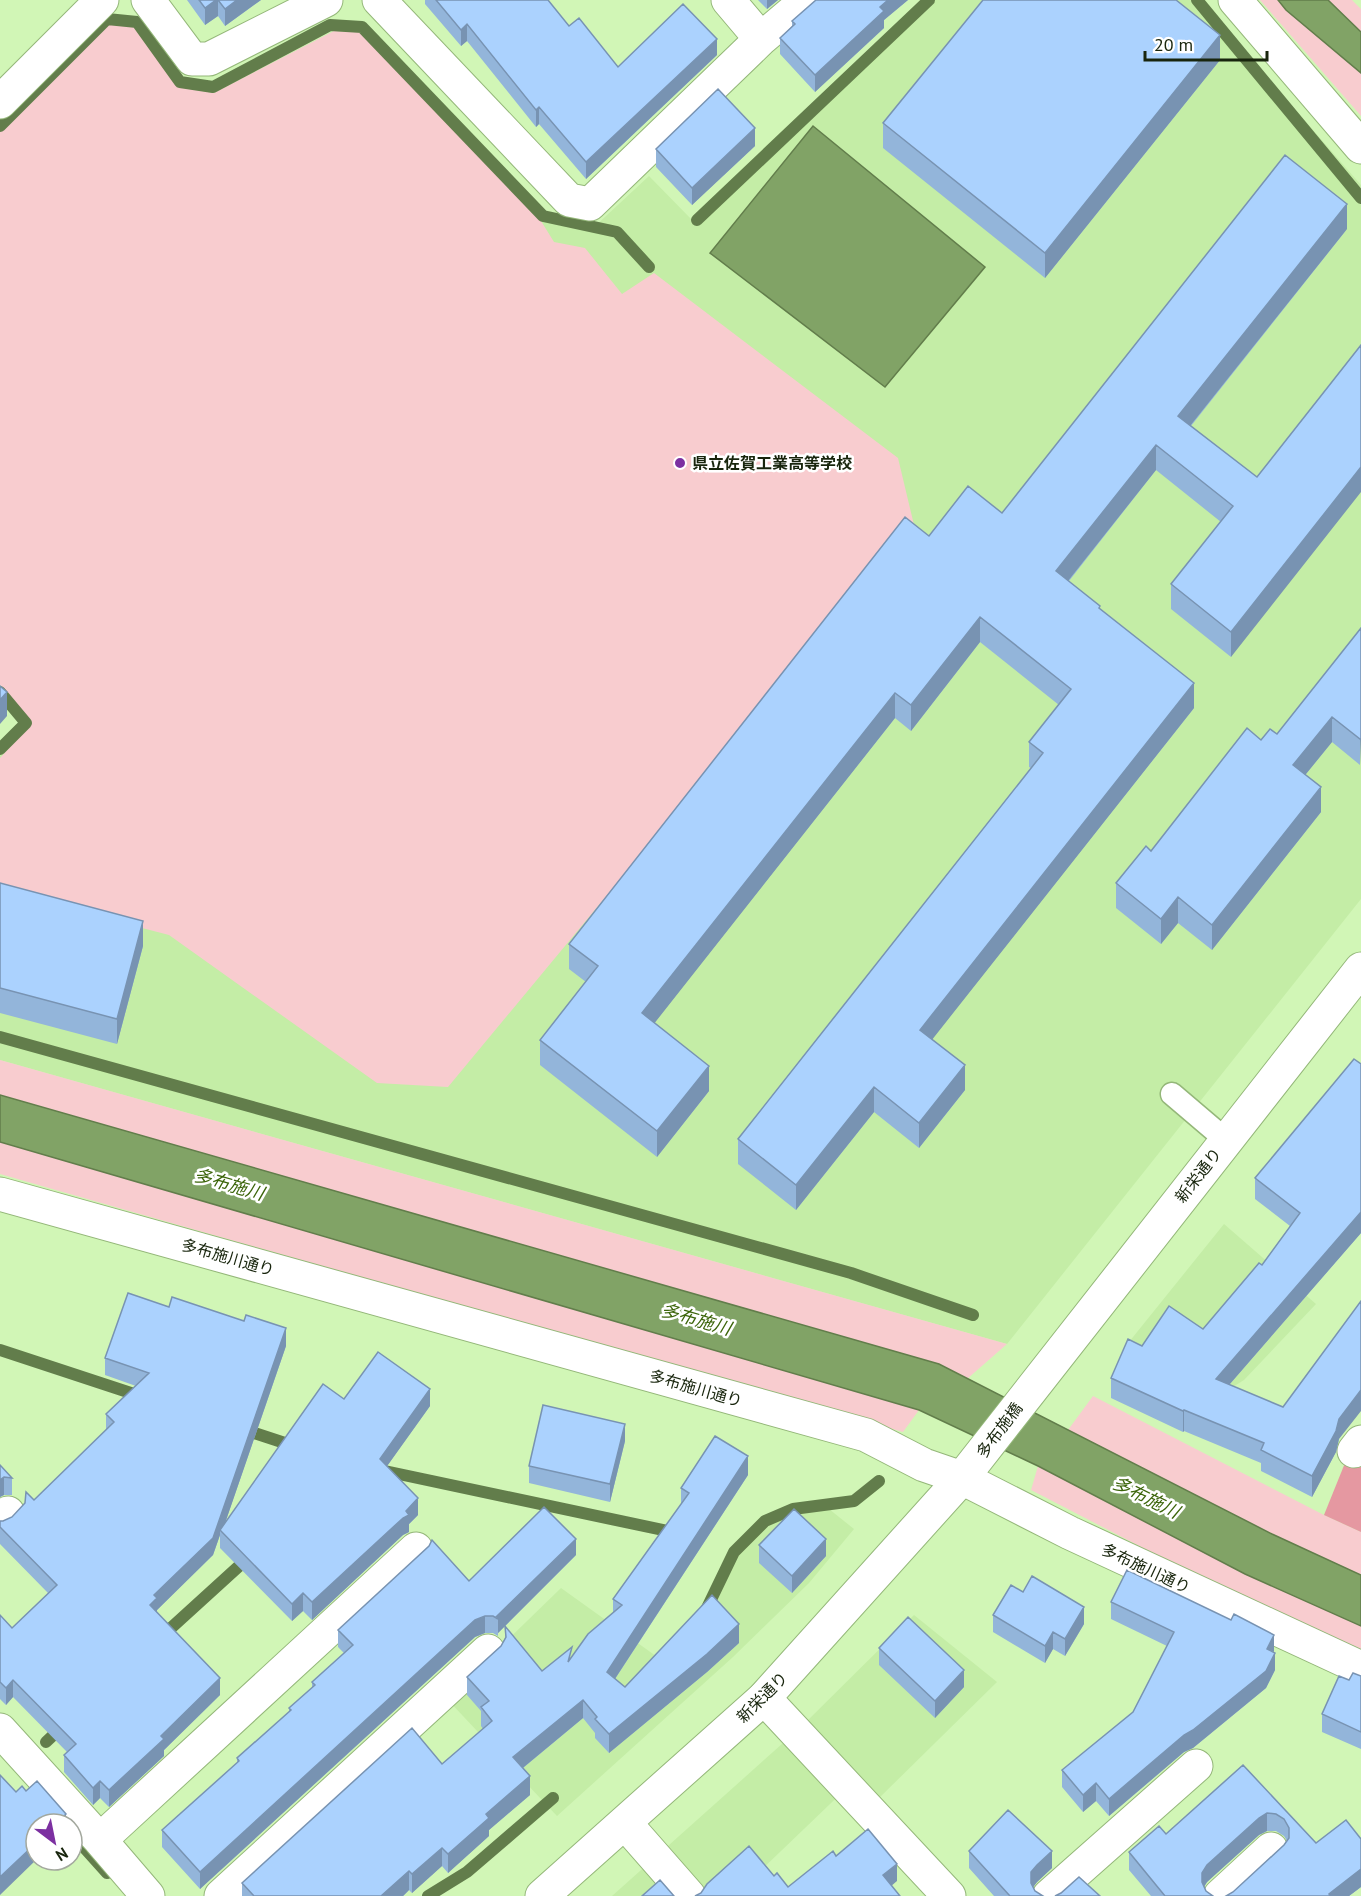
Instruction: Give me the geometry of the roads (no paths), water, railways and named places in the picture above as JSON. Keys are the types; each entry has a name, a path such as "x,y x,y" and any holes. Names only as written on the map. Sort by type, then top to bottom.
{"street":[{"path":"0,102 102,0"},
{"path":"148,0 192,59 209,58 326,0"},
{"path":"379,0 569,200 590,204 761,39 807,0"},
{"path":"728,0 761,39"},
{"path":"1235,0 1361,147"},
{"name":"新栄通り","path":"1036,1381 1361,969"},
{"name":"多布施川通り","path":"0,1194 866,1436 924,1465 962,1478 1071,1533 1361,1668"},
{"name":"多布施橋","path":"962,1478 1036,1381"},
{"name":"新栄通り","path":"542,1896 764,1698 962,1478"},
{"path":"100,1840 416,1549"},
{"path":"221,1896 488,1651"},
{"path":"764,1698 949,1896"},
{"path":"0,1730 148,1896"},
{"path":"1049,1896 1196,1766"},
{"path":"625,1823 689,1896"},
{"path":"1220,1896 1271,1849"}],"lane":[{"path":"1172,1095 1226,1140"}],"water":[{"path":"1278,0 1328,0 1361,32 1361,73 1286,10"},
{"path":"813,126 985,267 885,387 710,253"},
{"name":"多布施川","path":"0,1095 939,1364 1272,1534 1361,1575 1361,1626 1245,1574 1038,1466 919,1410 0,1142"}],"waterway":[{"path":"697,220 929,0"},
{"path":"1197,0 1361,198"},
{"path":"0,126 107,19 137,22 180,82 213,87 330,25 362,27 543,216 617,232 649,267"},
{"path":"0,692 26,723 0,749"},
{"path":"0,1037 851,1273 973,1315"},
{"path":"0,1350 143,1397"},
{"path":"242,1429 297,1447"},
{"path":"380,1470 677,1533"},
{"path":"706,1610 734,1552 765,1521 793,1509 854,1501 879,1481"},
{"path":"160,1638 249,1557"},
{"path":"46,1742 63,1726"},
{"path":"428,1896 467,1872 553,1798"},
{"path":"84,1847 107,1873"}],"place":[{"name":"県立佐賀工業高等学校","path":"680,463"}]}
